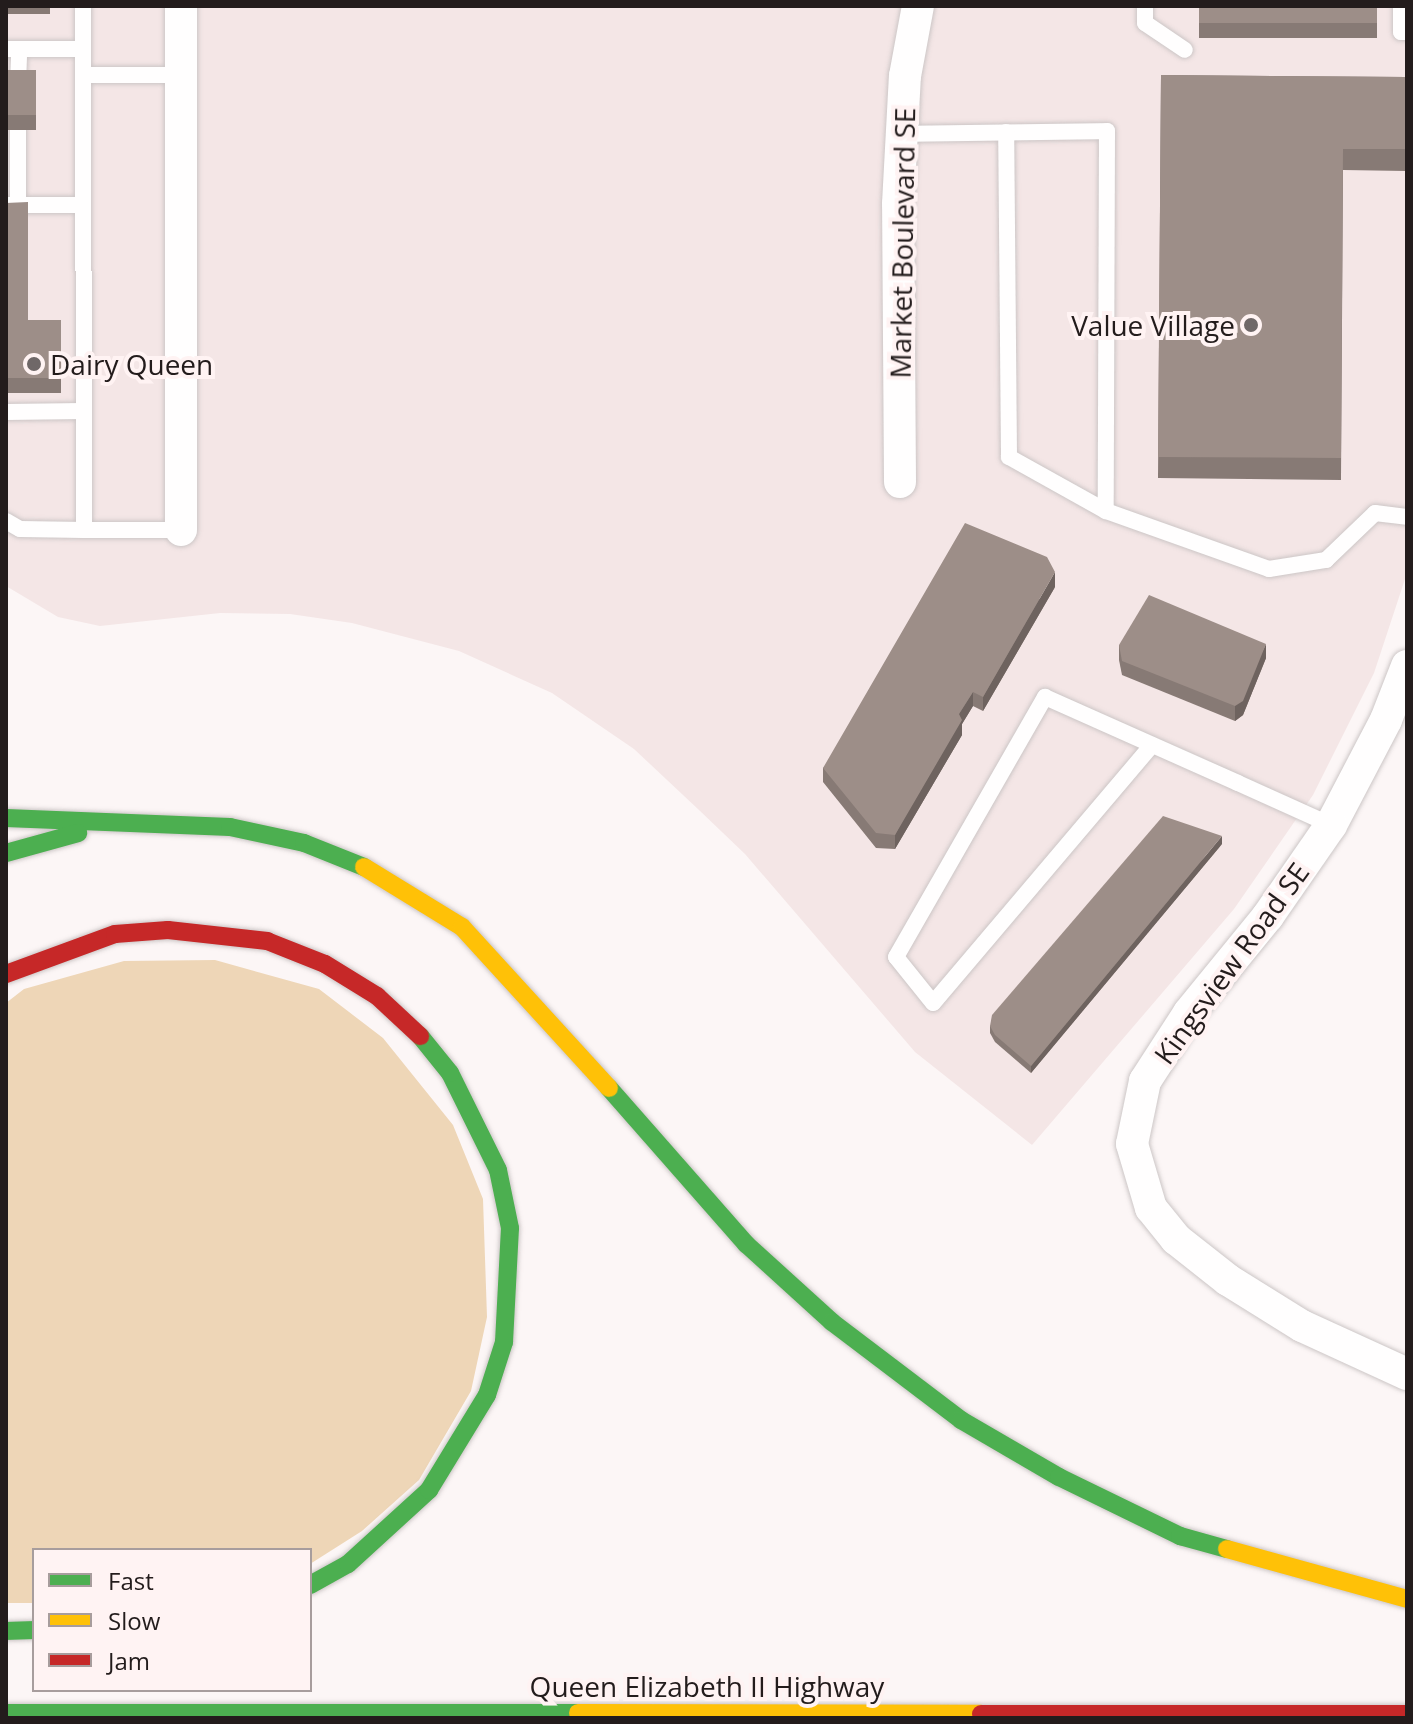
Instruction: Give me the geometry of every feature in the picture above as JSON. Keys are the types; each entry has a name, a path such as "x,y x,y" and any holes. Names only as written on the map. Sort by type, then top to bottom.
{"highway":[{"path":"6,818 230,827 304,843 374,871 462,927 502,965 746,1244 832,1322 961,1420 1059,1477 1180,1536 1407,1599"},
{"path":"6,853 111,824"},
{"path":"6,974 115,934 168,930 267,941 325,964 377,996 411,1025 450,1073 480,1126 498,1170 510,1228 504,1342 487,1395 429,1490 348,1564 312,1584"},
{"path":"6,1631 32,1630"},
{"name":"Queen Elizabeth II Highway","path":"6,1713 1407,1714"}],"street":[{"path":"181,6 181,530"},
{"name":"Market Boulevard SE","path":"900,482 902,134 905,76 918,6"},
{"name":"Kingsview Road SE","path":"1407,666 1386,720 1331,825 1268,916 1189,1013 1145,1081 1132,1144 1151,1208 1176,1239 1228,1280 1302,1326 1407,1374"}],"lane":[{"path":"83,6 84,530"},
{"path":"1145,6 1145,23 1185,50"},
{"path":"1401,6 1401,32 1407,32"},
{"path":"18,85 12,49 83,49"},
{"path":"83,75 182,75"},
{"path":"18,130 12,205 83,205"},
{"path":"902,134 1107,131 1106,511"},
{"path":"1006,132 1009,457 1106,511 1269,569 1326,560 1375,513 1407,517"},
{"path":"6,412 83,411"},
{"path":"6,521 20,529 181,530"},
{"path":"1152,745 933,1003 896,957 1045,697 1331,825"}],"shaded area":[{"path":"6,6 1407,6 1405,579 1374,673 1313,795 1234,909 1032,1145 915,1052 745,854 699,810 634,749 552,693 459,651 352,623 290,614 220,613 100,626 58,617 6,586"},
{"path":"215,960 319,989 383,1038 453,1125 483,1199 487,1317 471,1391 419,1480 362,1531 312,1563 312,1548 32,1548 32,1603 6,1603 6,1003 24,989 124,961"}],"building":[{"path":"1199,6 1377,6 1377,23 1199,23"},
{"path":"6,70 36,70 36,115 6,115"},
{"name":"Value Village","path":"1161,75 1406,77 1406,149 1343,149 1341,458 1158,457"},
{"path":"28,202 28,320 61,320 61,378 6,378 6,203"},
{"path":"965,523 1047,557 1055,572 983,697 973,692 959,714 962,720 895,835 876,833 823,768"},
{"path":"1149,595 1266,644 1243,701 1235,706 1122,661 1119,645"},
{"path":"1163,816 1222,836 1031,1066 995,1035 990,1026 992,1015"}],"traffic: fast":[{"path":"6,818 230,827 304,843 364,867"},
{"path":"6,853 78,833"},
{"path":"312,1584 348,1564 429,1490 487,1395 504,1342 510,1228 498,1170 450,1073 420,1036"},
{"path":"609,1088 746,1244 832,1322 961,1420 1059,1477 1180,1536 1227,1549"},
{"path":"6,1631 32,1630"},
{"path":"6,1713 578,1713"}],"traffic: slow":[{"path":"364,867 462,927 609,1088"},
{"path":"1227,1549 1407,1599"},
{"path":"578,1713 981,1714"}],"traffic: jam":[{"path":"6,974 115,934 168,930 267,941 325,964 377,996 420,1036"},
{"path":"981,1714 1407,1714"}],"place":[{"name":"Value Village","path":"1251,325"},
{"name":"Dairy Queen","path":"34,364"}]}
